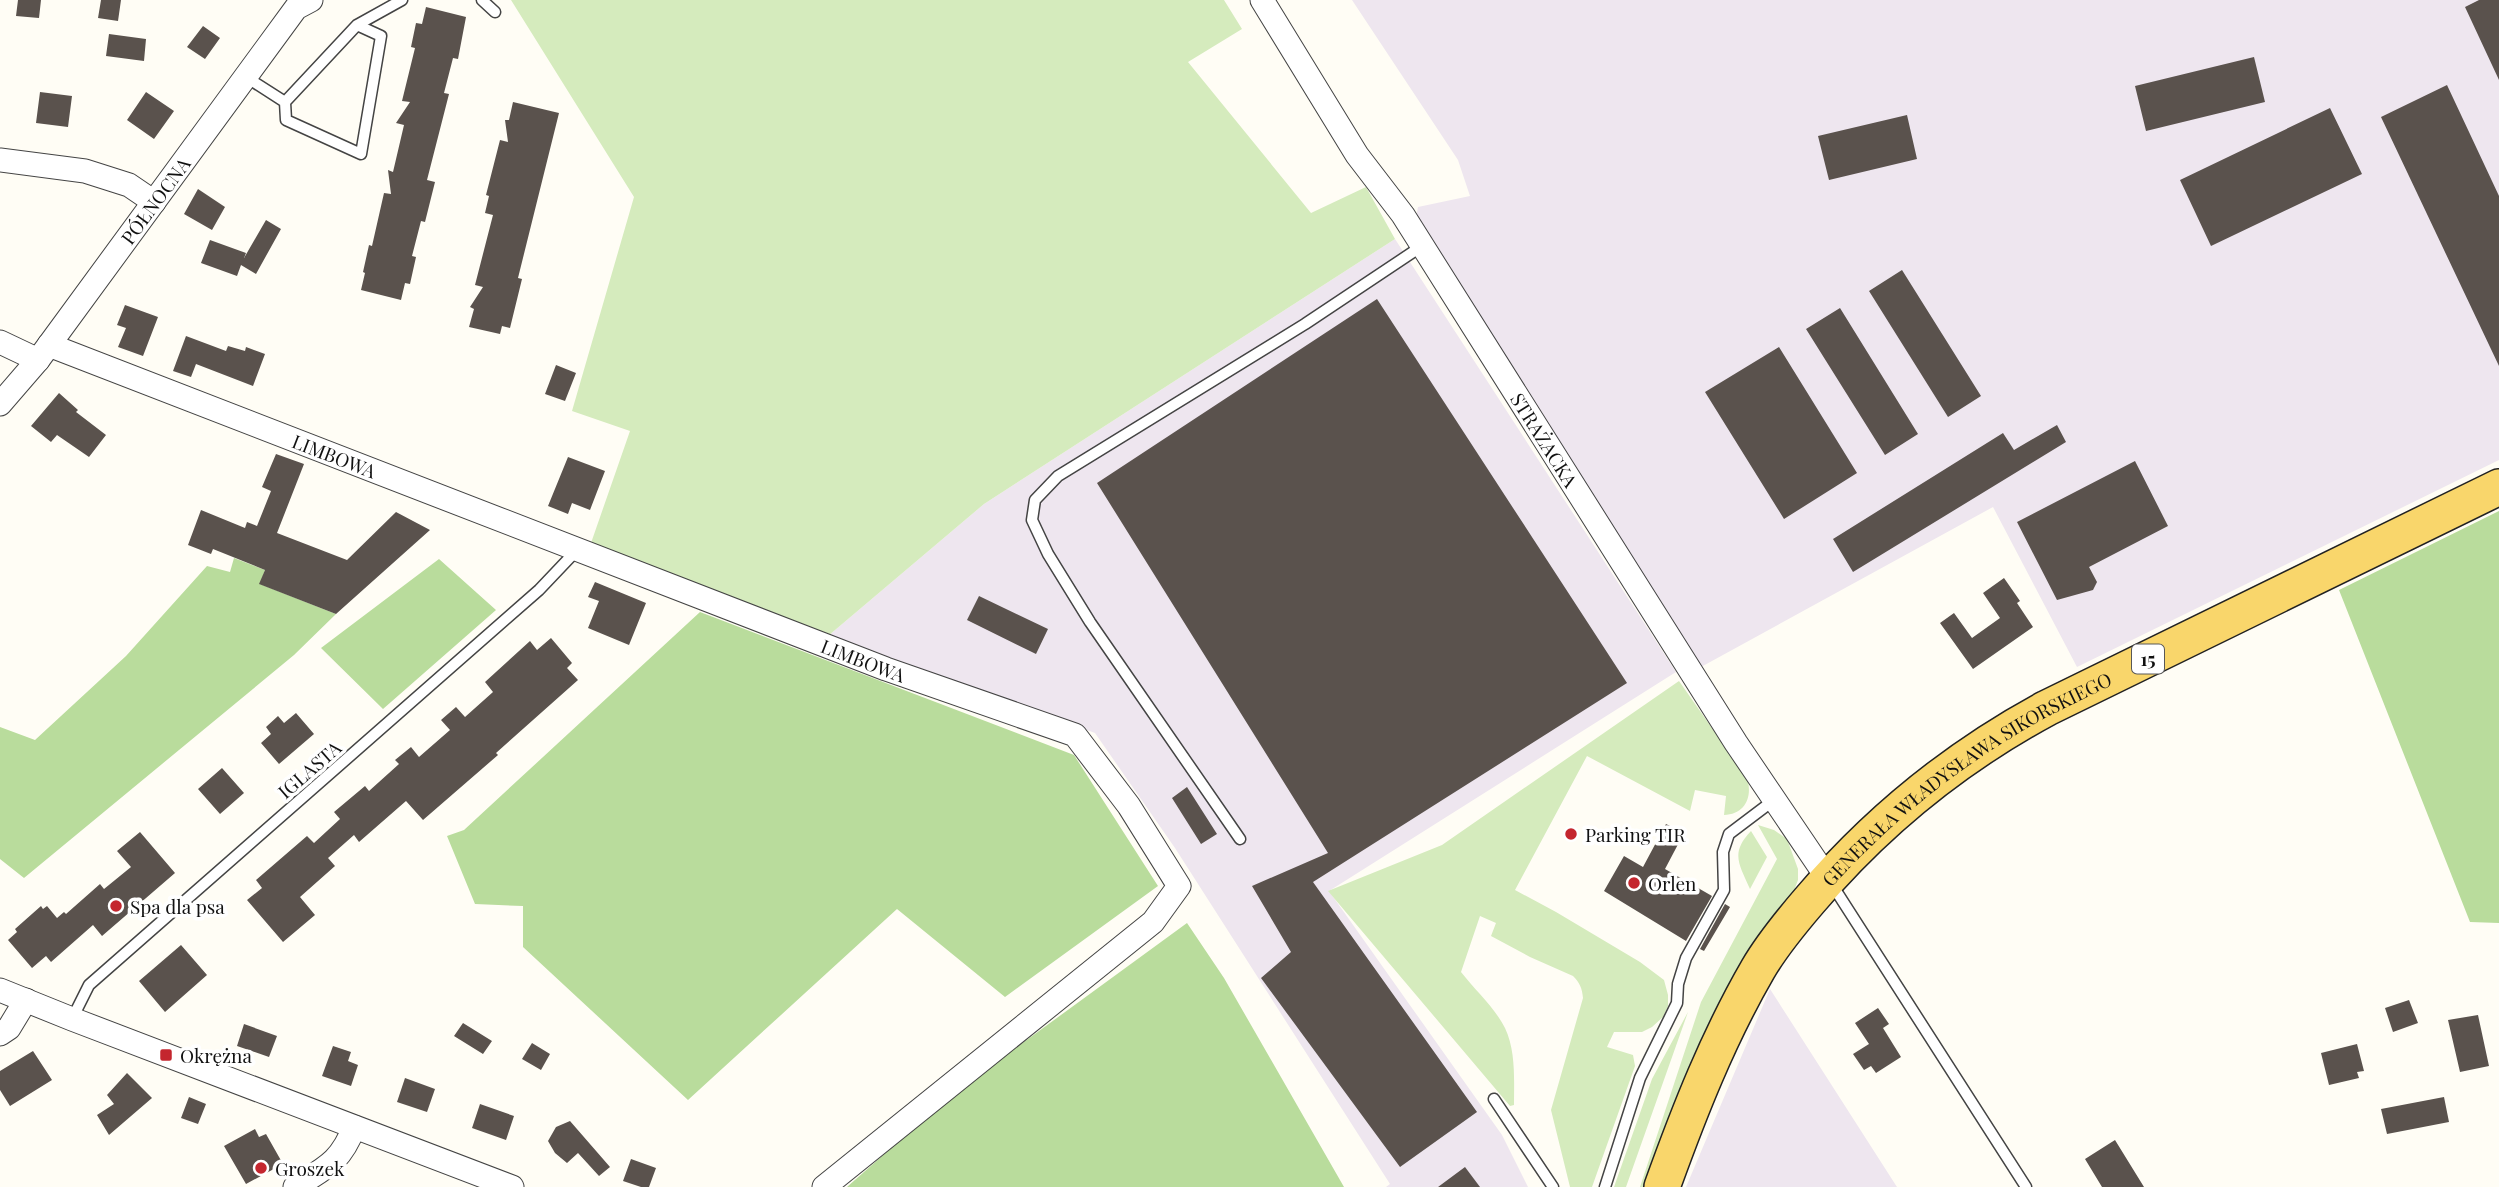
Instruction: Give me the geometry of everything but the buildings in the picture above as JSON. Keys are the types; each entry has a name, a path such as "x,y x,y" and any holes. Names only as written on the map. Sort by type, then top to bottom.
{"main road":[{"name":"GENERAŁA WŁADYSŁAWA SIKORSKIEGO","path":"1662,1187 1703,1079 1729,1020 1760,966 1793,920 1828,879 1890,817 1927,785 2008,729 2047,708 2499,487"}],"street":[{"name":"STRAŻACKA","path":"1262,0 1357,155 1403,215 1546,445 1774,800 1828,879"},
{"name":"PÓŁNOCNA","path":"0,404 43,353 246,77 297,2"},
{"path":"0,160 85,172 129,185 154,202"},
{"name":"LIMBOWA","path":"0,342 43,353 577,550 886,669 1075,735 1129,806 1179,886 1153,922 824,1187"},
{"path":"0,990 512,1187"},
{"path":"0,1034 9,1028 26,1000"},
{"path":"295,1187 330,1165 346,1148 354,1127"}],"lane":[{"path":"357,24 381,36 361,153 286,120 285,102 357,24 402,0"},
{"path":"482,0 495,12"},
{"path":"246,77 285,102"},
{"path":"1240,839 1090,622 1048,554 1031,520 1035,500 1058,476 1305,324 1422,246"},
{"name":"IGLASTA","path":"72,1019 89,985 539,590 577,550"},
{"path":"1605,1187 1640,1079 1678,1003 1678,985 1686,958 1724,890 1723,852 1729,834 1774,800"},
{"path":"1828,879 2026,1187"},
{"path":"1494,1099 1553,1187"}],"shaded area":[{"path":"1352,0 2499,0 2499,460 2077,667 1993,507 1701,667 1416,217 1418,207 1470,196 1458,160"},
{"path":"1395,239 1676,672 1329,891 1502,1135 1528,1187 1386,1187 1390,1184 1175,848 1095,733 828,636 984,504"},
{"path":"1770,989 1897,1187 1686,1187"}],"green space":[{"path":"511,0 1224,0 1242,29 1188,62 1311,213 1366,187 1395,239 984,504 828,636 591,543 630,431 572,411 634,197"},
{"path":"2499,511 2499,923 2470,922 2339,590"},
{"path":"234,558 265,570 260,584 336,614 294,655 24,878 0,859 0,727 35,740 126,656 207,566 230,572"},
{"path":"439,559 496,610 383,709 321,648"},
{"path":"700,612 1074,755 1158,886 1005,997 897,909 688,1100 523,947 523,906 475,904 447,836 464,830"},
{"path":"1679,681 1747,778 1749,792 1746,803 1737,811 1724,815 1726,796 1695,790 1690,811 1587,756 1515,890 1640,962 1664,980 1668,995 1668,1006 1663,1017 1652,1027 1642,1032 1614,1032 1607,1047 1633,1055 1635,1066 1592,1187 1570,1187 1551,1110 1583,998 1580,986 1573,976 1491,936 1496,923 1480,916 1461,972 1496,1013 1509,1037 1514,1076 1514,1105 1510,1106 1328,891 1442,845"},
{"path":"1758,825 1774,830 1787,839 1798,869 1798,880 1793,893 1749,961 1646,1187 1640,1187 1701,1002 1777,859"},
{"path":"1751,831 1767,857 1750,889 1738,859 1740,846"},
{"path":"1187,923 1224,978 1344,1187 847,1187 950,1096"},
{"path":"1688,1012 1626,1187 1614,1187 1652,1079"}],"place":[{"name":"Parking TIR","path":"1571,834"},
{"name":"Orlen","path":"1634,883"},
{"name":"Spa dla psa","path":"116,906"},
{"name":"Okrężna","path":"166,1055"},
{"name":"Groszek","path":"261,1168"}]}
